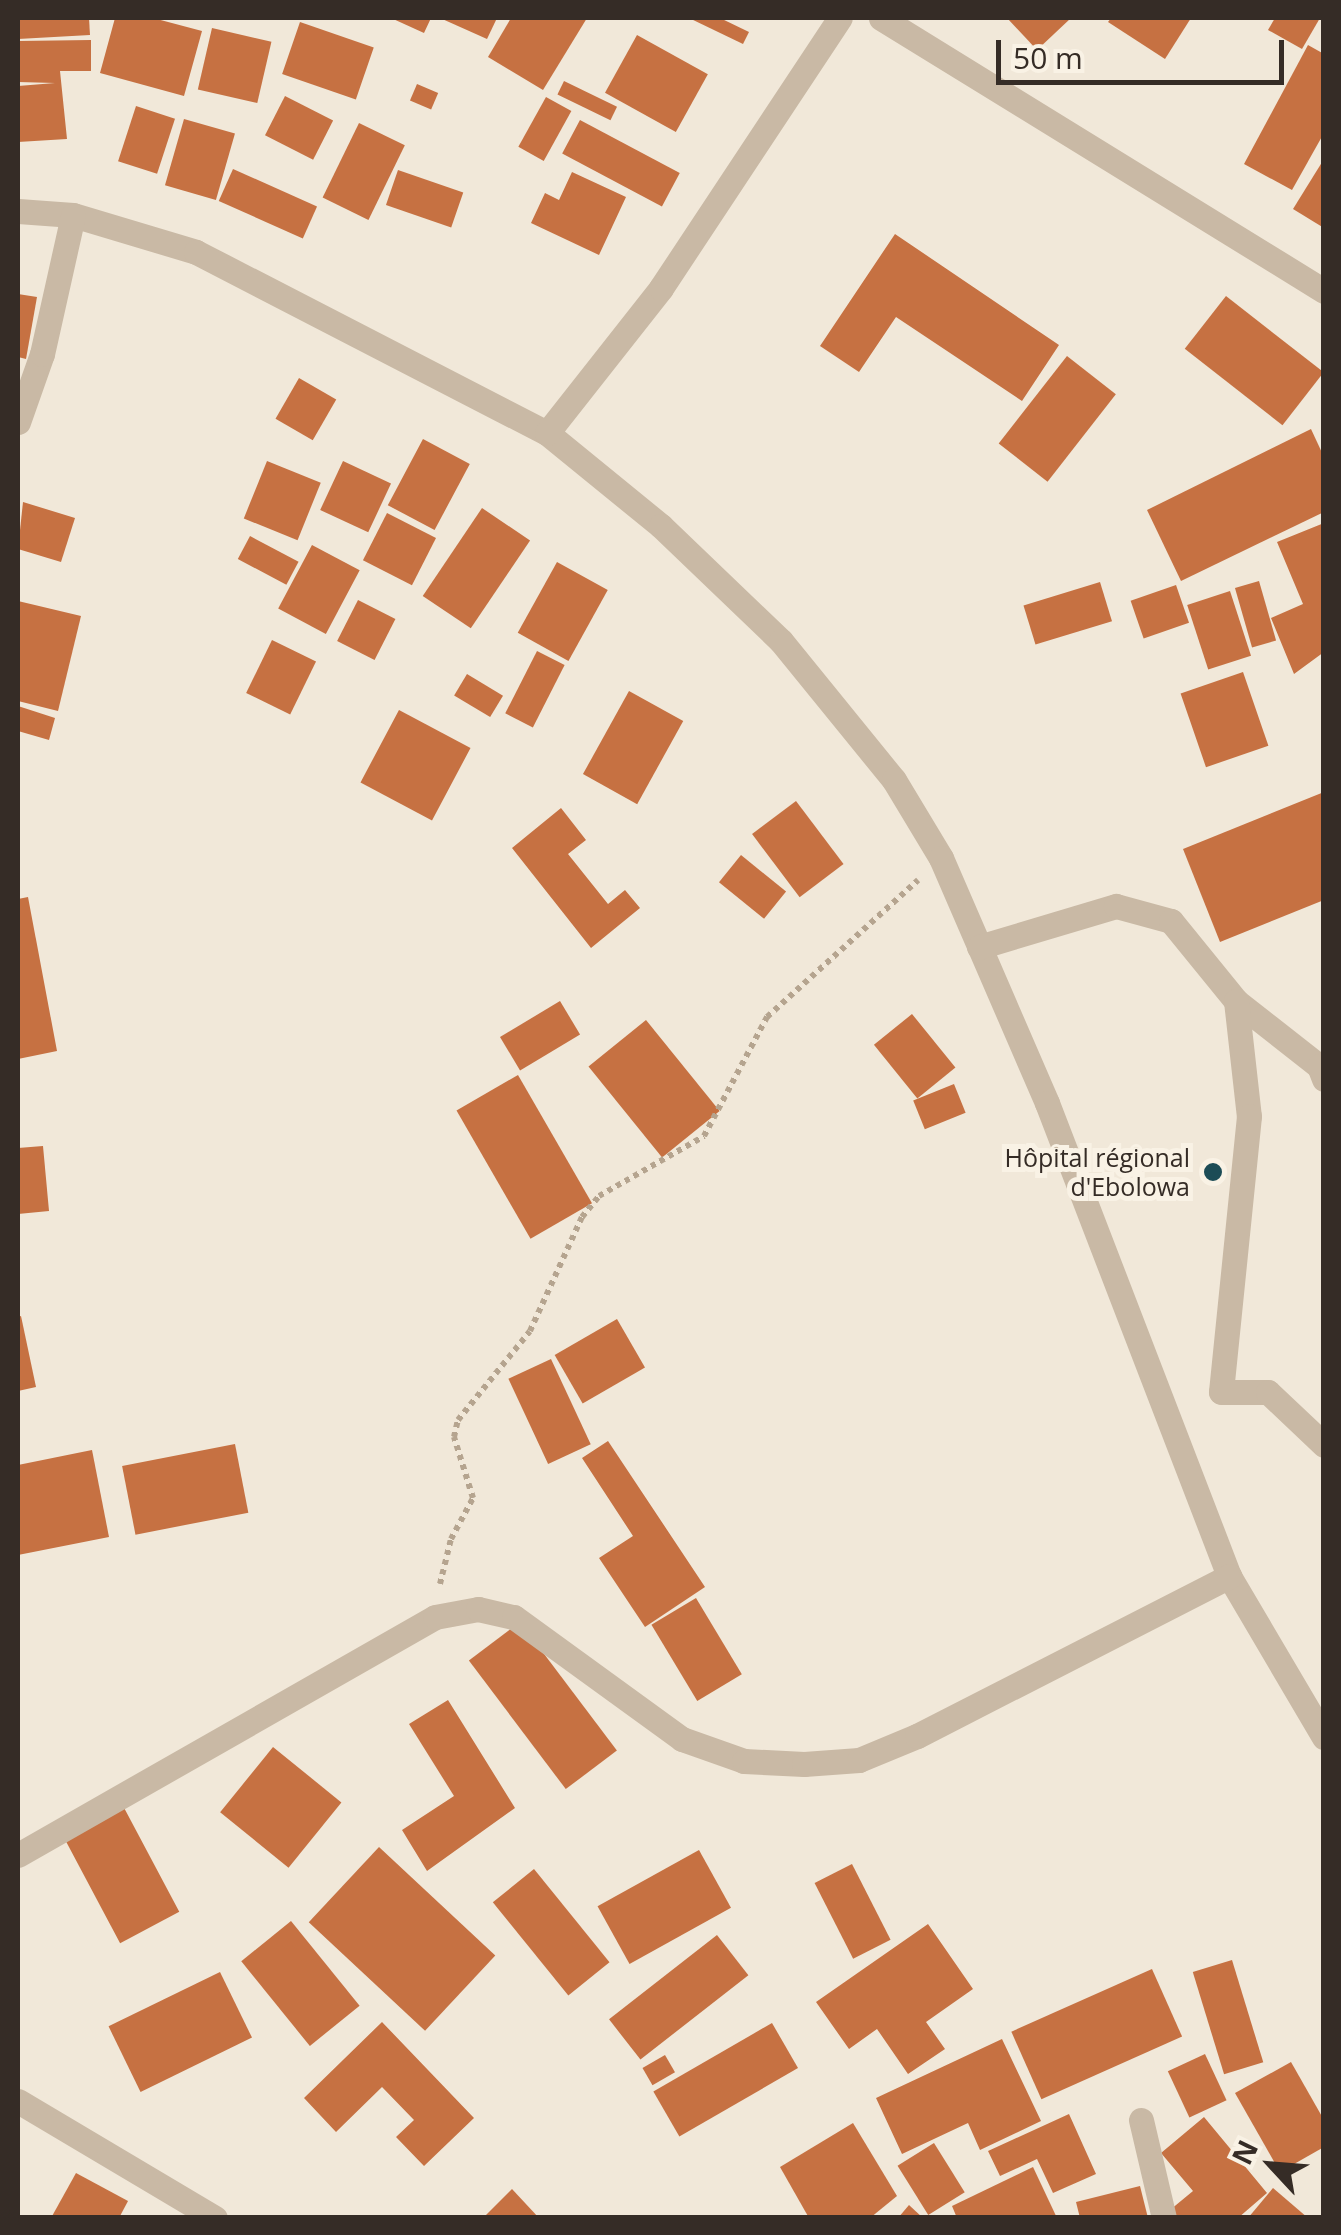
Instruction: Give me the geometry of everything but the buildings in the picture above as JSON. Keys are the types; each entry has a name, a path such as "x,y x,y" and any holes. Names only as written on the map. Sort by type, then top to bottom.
{"street":[{"path":"548,432 661,288 840,18"},
{"path":"881,18 1324,290"},
{"path":"18,211 73,215 196,252 548,432 661,526 781,641 894,780 941,858 1047,1103 1229,1576 1324,1737"},
{"path":"18,422 42,354 73,215"},
{"path":"979,947 1116,906 1171,921 1236,1001 1318,1066 1324,1079"},
{"path":"1236,1001 1249,1116 1221,1392 1268,1392 1324,1445"},
{"path":"18,1855 435,1616 478,1609 514,1617 682,1739 744,1761 804,1764 859,1760 917,1736 1229,1576"},
{"path":"18,2101 215,2218"},
{"path":"1141,2120 1164,2218"}],"path":[{"path":"435,1616 444,1557 473,1498 454,1437 458,1420 530,1331 582,1217 599,1196 704,1136 767,1017 941,858"}],"place":[{"name":"Hôpital régional d'Ebolowa","path":"1213,1172"}]}
